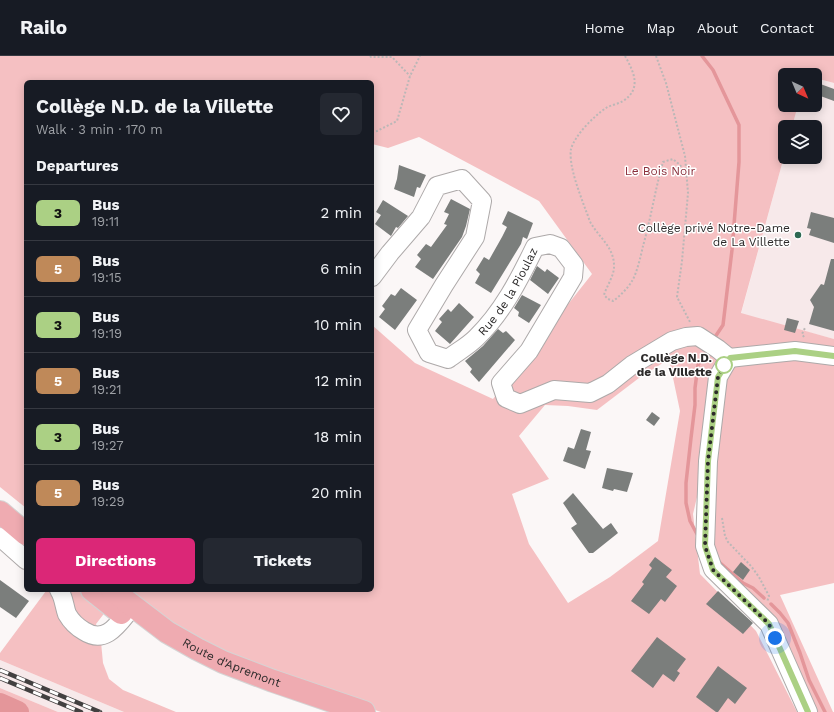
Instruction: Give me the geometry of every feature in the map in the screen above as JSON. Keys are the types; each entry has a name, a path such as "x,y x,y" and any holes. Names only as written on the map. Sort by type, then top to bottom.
{"main road":[{"path":"0,496 24,516"},
{"path":"0,512 24,532"},
{"name":"Route d'Apremont","path":"96,592 223,662 364,712"},
{"name":"Route d'Apremont","path":"114,592 129,611 179,649 218,669 329,712"}],"street":[{"name":"Rue de la Pioulaz","path":"374,274 421,217 437,186 462,179 482,201 475,237 417,330 429,353 448,359 475,338 497,314 518,280 534,247 550,244 561,248 574,265 573,277 529,351 501,383 506,398 520,404 554,390 590,392 608,384 632,365 672,341 686,337 701,337"},
{"path":"701,337 724,353 795,351 834,356"},
{"path":"724,353 718,377 708,461 705,546 713,570 769,624 808,712"},
{"path":"0,537 24,558"},
{"path":"61,592 71,621 88,634 97,636 106,635 113,630 129,611"}],"path":[{"path":"370,56 372,58 392,57 410,76"},
{"path":"374,132 397,121 410,76 420,56"},
{"path":"625,56 632,69 636,83 631,94 623,100 606,108 590,122 574,141 570,151 572,166 591,224 613,254 613,274 604,295 608,299 613,301 620,296 632,281 650,220 663,162 673,159 680,165 686,176"},
{"path":"656,56 666,83 685,156 688,193 677,297 693,327 701,337"},
{"path":"721,513 725,536 728,542 751,566 759,577 769,596 767,603"}],"shaded area":[{"name":"Collège privé Notre-Dame de La Villette","path":"822,80 834,83 834,339 741,314 782,164 822,164 822,120 794,120 796,112 822,112"},
{"path":"0,660 124,712 58,712 0,688"}],"green space":[{"name":"Le Bois Noir","path":"0,56 834,56 834,83 822,80 822,68 778,68 778,112 796,112 794,120 778,120 778,164 782,164 741,313 834,339 834,583 780,595 833,712 818,712 782,639 721,567 713,546 717,457 725,379 693,514 700,574 756,631 797,712 381,712 299,685 224,654 172,625 131,592 374,592 374,327 415,363 493,399 592,274 539,201 419,137 388,148 374,144 374,80 24,80 24,506 0,487","holes":["669,359 680,411 658,541 610,577 568,603 529,544 512,494 549,479 519,436 545,405 568,406 597,410 639,378"]},
{"path":"45,592 84,592 106,611 96,624 101,642 103,663 109,679 123,690 176,712 124,712 0,660 0,653"},
{"path":"0,688 58,712 0,712"}],"building":[{"path":"822,85 834,89 834,101 822,97"},
{"path":"399,165 426,175 420,188 417,187 414,197 394,189"},
{"path":"451,199 470,209 462,237 433,279 415,267 421,259 417,255 426,244 431,247 447,225 444,224 449,214 444,212"},
{"path":"383,200 408,216 398,228 396,227 391,236 375,224 381,215 376,212"},
{"path":"508,211 533,223 527,239 523,237 521,244 491,293 475,283 480,274 476,270 484,257 489,260 502,237 507,227 502,224"},
{"path":"811,212 834,218 834,243 809,235 811,229 807,228"},
{"path":"831,259 834,259 834,331 809,324 814,307 810,300 821,284 824,285"},
{"path":"537,266 545,272 547,269 559,278 548,294 530,280"},
{"path":"401,288 417,300 395,330 379,317 385,309 382,306 391,294 395,296"},
{"path":"522,295 541,305 529,323 518,316 519,312 514,308"},
{"path":"459,303 474,317 450,344 435,331 442,322 439,319 448,309 451,312"},
{"path":"787,318 799,321 795,333 784,330"},
{"path":"498,329 503,333 506,331 515,340 479,382 470,372 472,369 465,361 483,346"},
{"path":"652,412 660,418 654,426 646,420"},
{"path":"581,429 591,432 586,450 591,451 585,469 563,461 568,447 574,449"},
{"path":"607,468 633,473 627,492 614,489 613,491 602,488"},
{"path":"573,493 603,529 611,523 618,533 593,553 589,553 571,528 577,524 563,503"},
{"path":"655,557 672,570 666,577 677,586 665,602 661,599 649,614 631,601 644,584 642,582 652,568 649,565"},
{"path":"741,562 750,570 743,580 733,572"},
{"path":"0,580 29,601 16,618 0,607"},
{"path":"718,591 753,623 743,634 706,604"},
{"path":"657,637 686,659 677,671 680,673 674,682 663,674 653,688 631,671"},
{"path":"718,666 747,688 735,704 728,698 718,712 716,712 696,697"}],"waterway":[{"path":"702,56 713,70 739,125 739,162 732,250 723,325 713,340"},
{"path":"698,536 690,521 686,503 686,483 698,365 708,349"},
{"path":"718,561 743,583 753,588 764,598"},
{"path":"771,604 788,623 809,680 825,712"},
{"path":"0,704 18,712"}],"railway":[{"path":"0,670 100,712"},
{"path":"0,678 81,712"}],"bus line":[{"name":"3","path":"808,712 769,624 713,570 705,546 708,461 718,377 724,365 730,358 795,351 834,356"}],"place":[{"name":"Collège privé Notre-Dame de La Villette","path":"798,235"},
{"name":"Collège N.D. de la Villette","path":"724,365"}],"route":[{"path":"724,365 718,377 708,461 705,546 713,570 769,624 775,638"}]}
